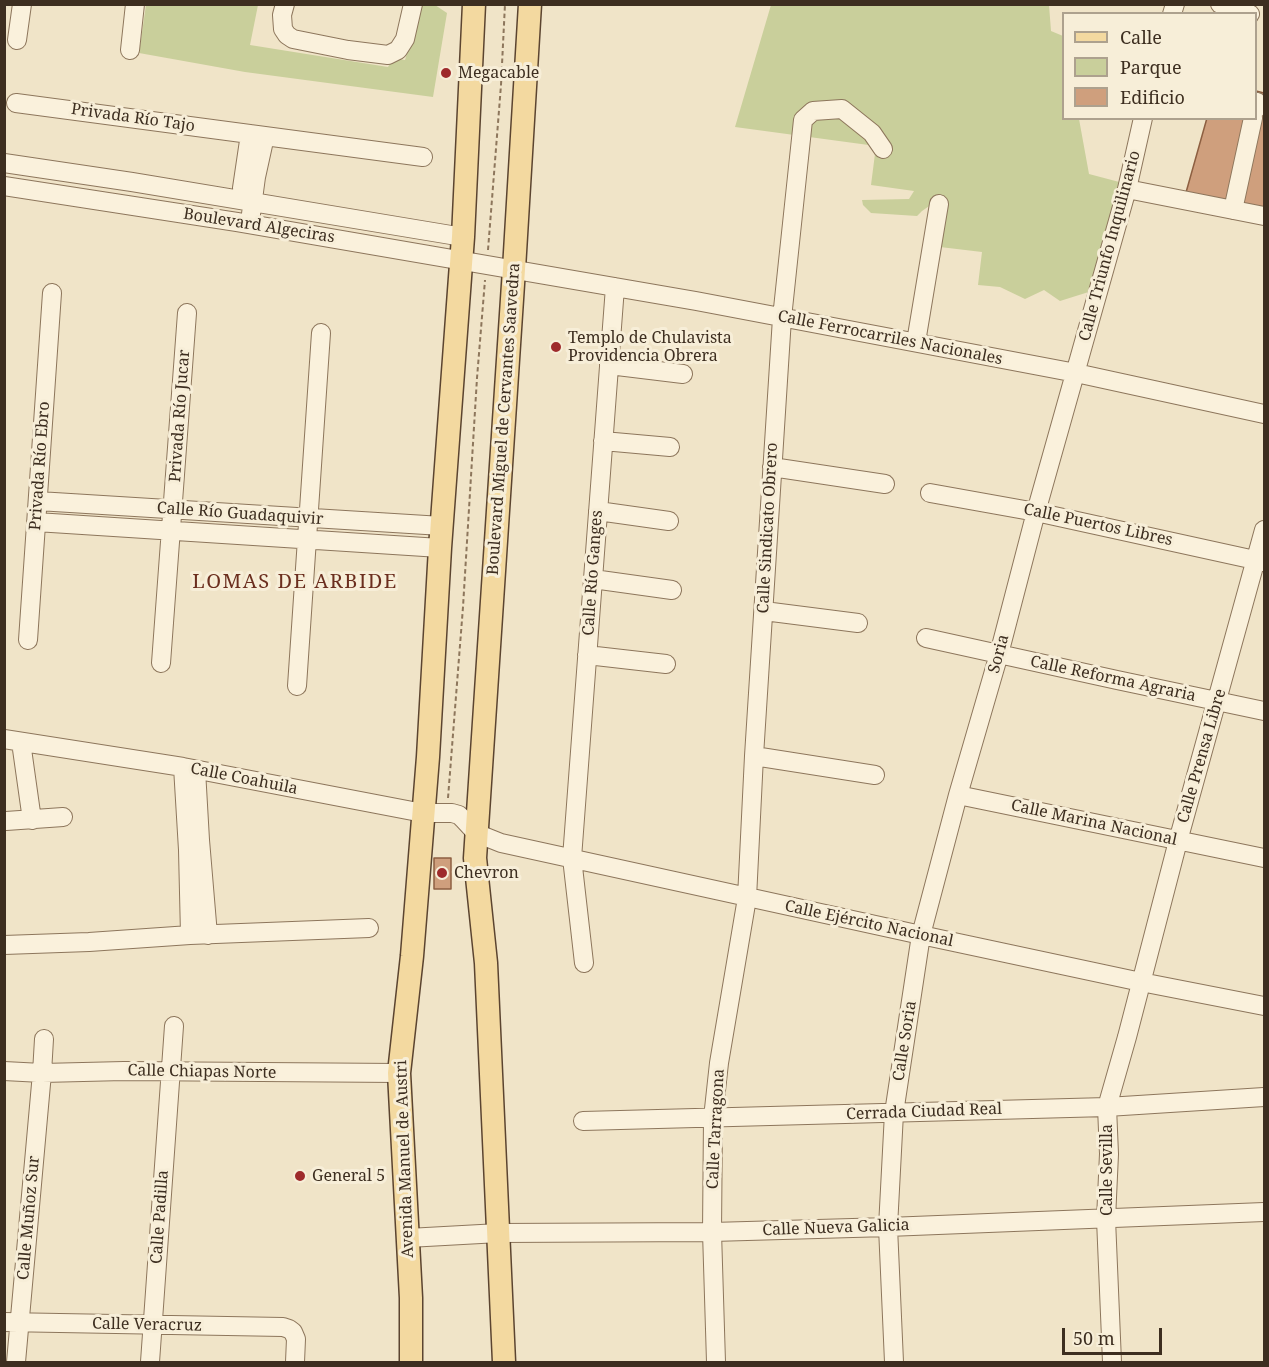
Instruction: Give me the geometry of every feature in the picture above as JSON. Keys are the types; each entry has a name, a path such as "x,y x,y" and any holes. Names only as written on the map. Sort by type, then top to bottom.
{"main road":[{"name":"Boulevard Miguel de Cervantes Saavedra","path":"504,1362 486,963 475,858 530,4"},
{"path":"423,813 463,237 470,8"},
{"name":"Avenida Manuel de Austri","path":"411,1362 412,1333 399,1073 412,956 423,813"}],"street":[{"path":"17,40 22,4"},
{"path":"130,51 135,4"},
{"path":"285,4 282,15 283,28 292,39 388,55 398,50 405,39 413,4"},
{"path":"1220,4 1244,12"},
{"name":"Privada Río Tajo","path":"16,103 423,157"},
{"name":"Calle Sindicato Obrero","path":"747,898 782,318 804,120 813,111 842,109 872,133 883,149"},
{"name":"Calle Triunfo Inquilinario","path":"1076,373 1127,189 1143,120"},
{"path":"1233,210 1253,120"},
{"path":"244,223 246,201 256,177 257,135"},
{"name":"Boulevard Algeciras","path":"4,163 463,237"},
{"name":"Boulevard Algeciras","path":"4,186 244,223 514,269"},
{"path":"1127,189 1264,216"},
{"path":"916,342 939,204"},
{"name":"Calle Ferrocarriles Nacionales","path":"514,269 916,342 1076,373 1264,414"},
{"name":"Calle Río Ganges","path":"584,963 572,858 615,287"},
{"name":"Privada Río Ebro","path":"28,640 52,292"},
{"name":"Privada Río Jucar","path":"161,663 187,313"},
{"path":"297,686 321,333"},
{"path":"609,365 683,374"},
{"name":"Soria","path":"921,935 1076,373"},
{"path":"603,441 670,447"},
{"path":"772,468 885,484"},
{"name":"Calle Puertos Libres","path":"930,493 1036,512 1260,561"},
{"name":"Calle Río Guadaquivir","path":"38,501 309,518 441,537"},
{"path":"598,511 669,521"},
{"name":"Calle Río Guadaquivir","path":"36,522 307,540 441,537"},
{"name":"Calle Prensa Libre","path":"1141,982 1178,841 1260,561 1264,530"},
{"path":"593,579 672,590"},
{"path":"764,611 858,623"},
{"name":"Calle Reforma Agraria","path":"926,638 1264,711"},
{"path":"587,654 666,664"},
{"path":"13,741 32,820"},
{"name":"Calle Coahuila","path":"13,741 190,769 423,813 447,813"},
{"path":"754,756 875,776"},
{"path":"190,769 200,840 199,935"},
{"name":"Calle Marina Nacional","path":"958,795 1264,858"},
{"path":"447,813 459,815 476,833"},
{"path":"6,821 63,817"},
{"name":"Calle Ejército Nacional","path":"476,833 501,843 747,898 1264,1006"},
{"name":"Calle Tarragona","path":"716,1362 712,1232 713,1118 719,1063 747,898"},
{"path":"4,945 369,928"},
{"name":"Calle Soria","path":"894,1362 888,1227 894,1113 921,935"},
{"name":"Calle Sevilla","path":"1112,1362 1106,1219 1109,1154 1107,1107 1141,982"},
{"name":"Calle Padilla","path":"150,1362 174,1026"},
{"name":"Calle Muñoz Sur","path":"16,1362 12,1323 42,1073 44,1039"},
{"name":"Calle Chiapas Norte","path":"4,1071 42,1073 170,1071 399,1073"},
{"name":"Cerrada Ciudad Real","path":"583,1121 1107,1107 1264,1097"},
{"name":"Calle Nueva Galicia","path":"408,1238 499,1233 712,1232 888,1227 1264,1212"},
{"name":"Calle Veracruz","path":"12,1323 283,1327 293,1332 296,1339 295,1362"}],"path":[{"path":"447,813 477,378 501,85 505,4"}],"green space":[{"path":"146,5 258,5 250,45 388,67 393,58 405,60 421,5 435,5 447,13 433,97 245,72 139,53"},
{"path":"771,5 1049,5 1051,31 1062,36 1062,120 1079,120 1089,174 1123,183 1095,290 1060,301 1044,290 1025,299 1000,287 978,285 982,252 940,247 935,202 917,216 871,213 863,205 862,200 909,199 914,191 871,185 876,146 735,127"}],"building":[{"path":"1257,91 1264,93 1264,209 1185,196 1206,120 1257,120"},
{"name":"Chevron","path":"434,858 451,858 451,889 434,889"}],"place":[{"name":"Megacable","path":"446,73"},
{"name":"Templo de Chulavista Providencia Obrera","path":"556,347"},
{"name":"Chevron","path":"442,873"},
{"name":"General 5","path":"300,1176"}],"district":[{"name":"LOMAS DE ARBIDE","path":"295,582"}]}
